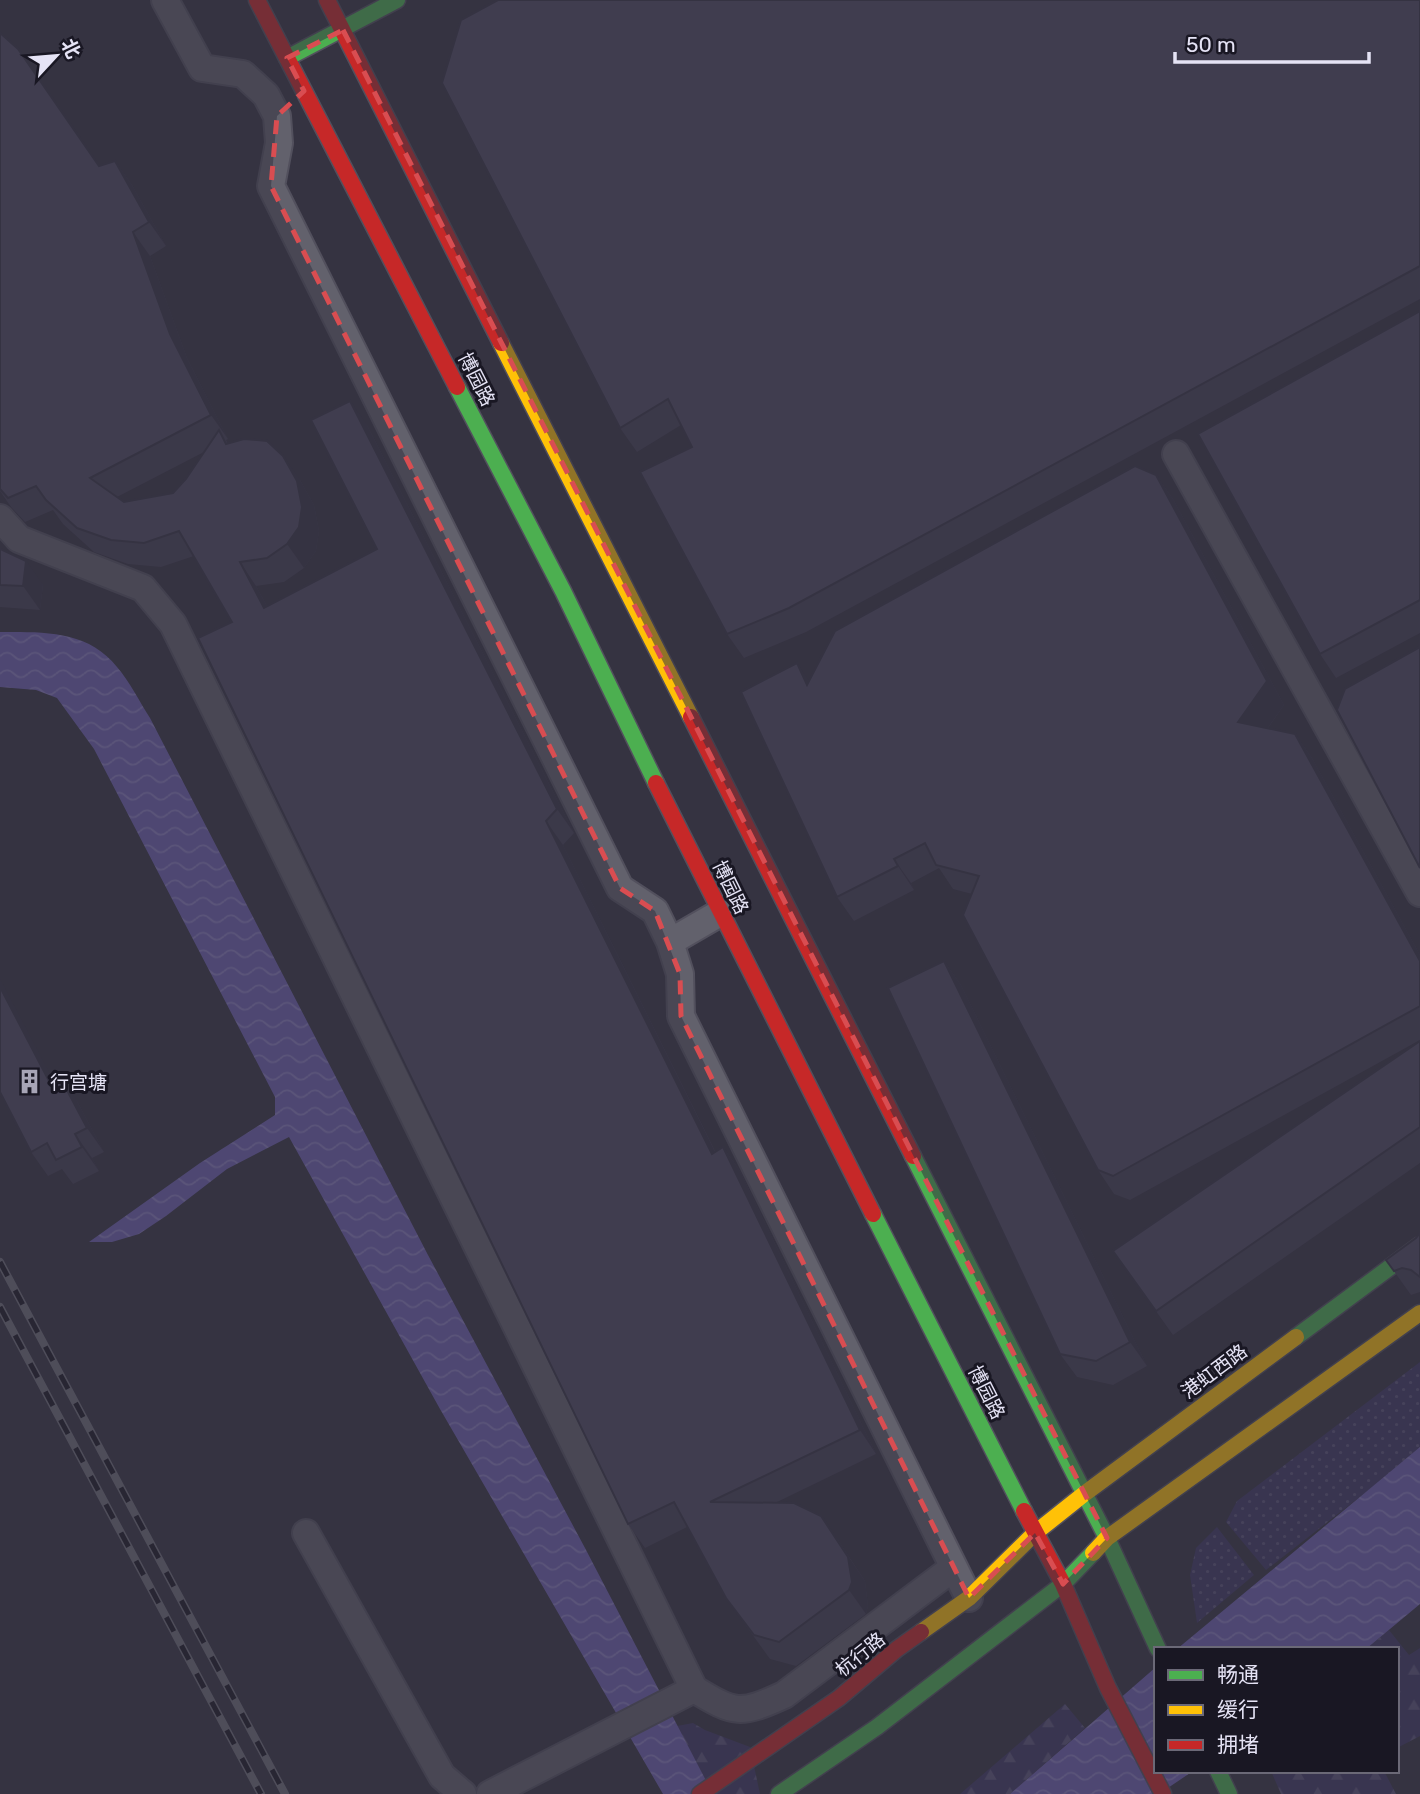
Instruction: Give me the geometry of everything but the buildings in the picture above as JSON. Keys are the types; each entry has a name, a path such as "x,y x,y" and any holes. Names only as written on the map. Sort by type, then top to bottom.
{"main road":[{"name":"博园路","path":"257,0 563,591 720,913 1063,1584 1108,1688 1163,1794"},
{"name":"博园路","path":"327,0 1107,1538 1157,1647"},
{"path":"287,58 397,0"},
{"name":"港虹西路","path":"1035,1533 1420,1245"},
{"path":"779,1794 877,1727 1063,1584 1107,1538 1420,1313"},
{"name":"杭行路","path":"700,1794 839,1698 898,1649 969,1598 1035,1533"},
{"path":"1219,1774 1229,1794"}],"street":[{"path":"165,0 202,68 243,74 266,95 277,116 279,143 271,186 620,887 655,911 670,942 680,974 681,1016 969,1598"},
{"path":"277,116 304,90"},
{"path":"1176,454 1420,893"},
{"path":"0,518 19,539 143,588 173,624 683,1695"},
{"path":"670,942 720,913"},
{"path":"306,1533 442,1776 463,1794"},
{"path":"489,1794 683,1695 726,1708 754,1709 784,1695 953,1568"}],"highlighted area":[{"path":"343,30 1107,1538 1063,1584 1035,1533 969,1598 681,1016 680,974 655,911 620,888 271,186 277,116 304,91 287,58"}],"green space":[{"path":"1420,1362 1420,1450 1266,1570 1226,1522 1237,1501"},
{"path":"1217,1527 1254,1575 1197,1623 1190,1575 1196,1548"},
{"path":"1389,1630 1409,1655 1420,1648 1420,1736 1399,1747 1399,1647 1368,1647"},
{"path":"1065,1704 1085,1728 1010,1794 960,1794"},
{"path":"693,1723 750,1747 760,1794 713,1794 677,1726"},
{"path":"1272,1773 1385,1773 1396,1794 1281,1794"}],"water":[{"path":"0,632 48,633 93,646 122,673 150,718 428,1255 713,1794 663,1794 440,1409 289,1137 227,1169 139,1234 112,1242 89,1242 200,1163 275,1115 275,1097 94,749 57,698 36,690 0,687"},
{"path":"1420,1447 1420,1604 1368,1647 1179,1647"},
{"path":"1154,1669 1154,1773 1190,1773 1159,1794 1010,1794"}],"railway":[{"path":"0,1262 285,1794"},
{"path":"0,1307 261,1794"}],"traffic: fast":[{"path":"287,58 397,0"},
{"path":"457,387 563,591 656,783"},
{"path":"913,1156 1107,1538 1157,1647"},
{"path":"873,1214 1024,1511"},
{"path":"1296,1337 1420,1245"},
{"path":"779,1794 877,1727 1063,1584 1093,1553"},
{"path":"1219,1773 1229,1794"}],"traffic: slow":[{"path":"501,343 691,717"},
{"path":"1093,1553 1107,1538 1420,1313"},
{"path":"921,1632 969,1598 1035,1533 1084,1494 1296,1337"}],"traffic: jam":[{"path":"257,0 457,387"},
{"path":"327,0 501,343"},
{"path":"691,717 913,1156"},
{"path":"656,783 873,1214"},
{"path":"1024,1511 1063,1584 1108,1688 1163,1794"},
{"path":"700,1794 839,1698 921,1632"}],"place":[{"name":"行宫塘","path":"30,1082"}]}
